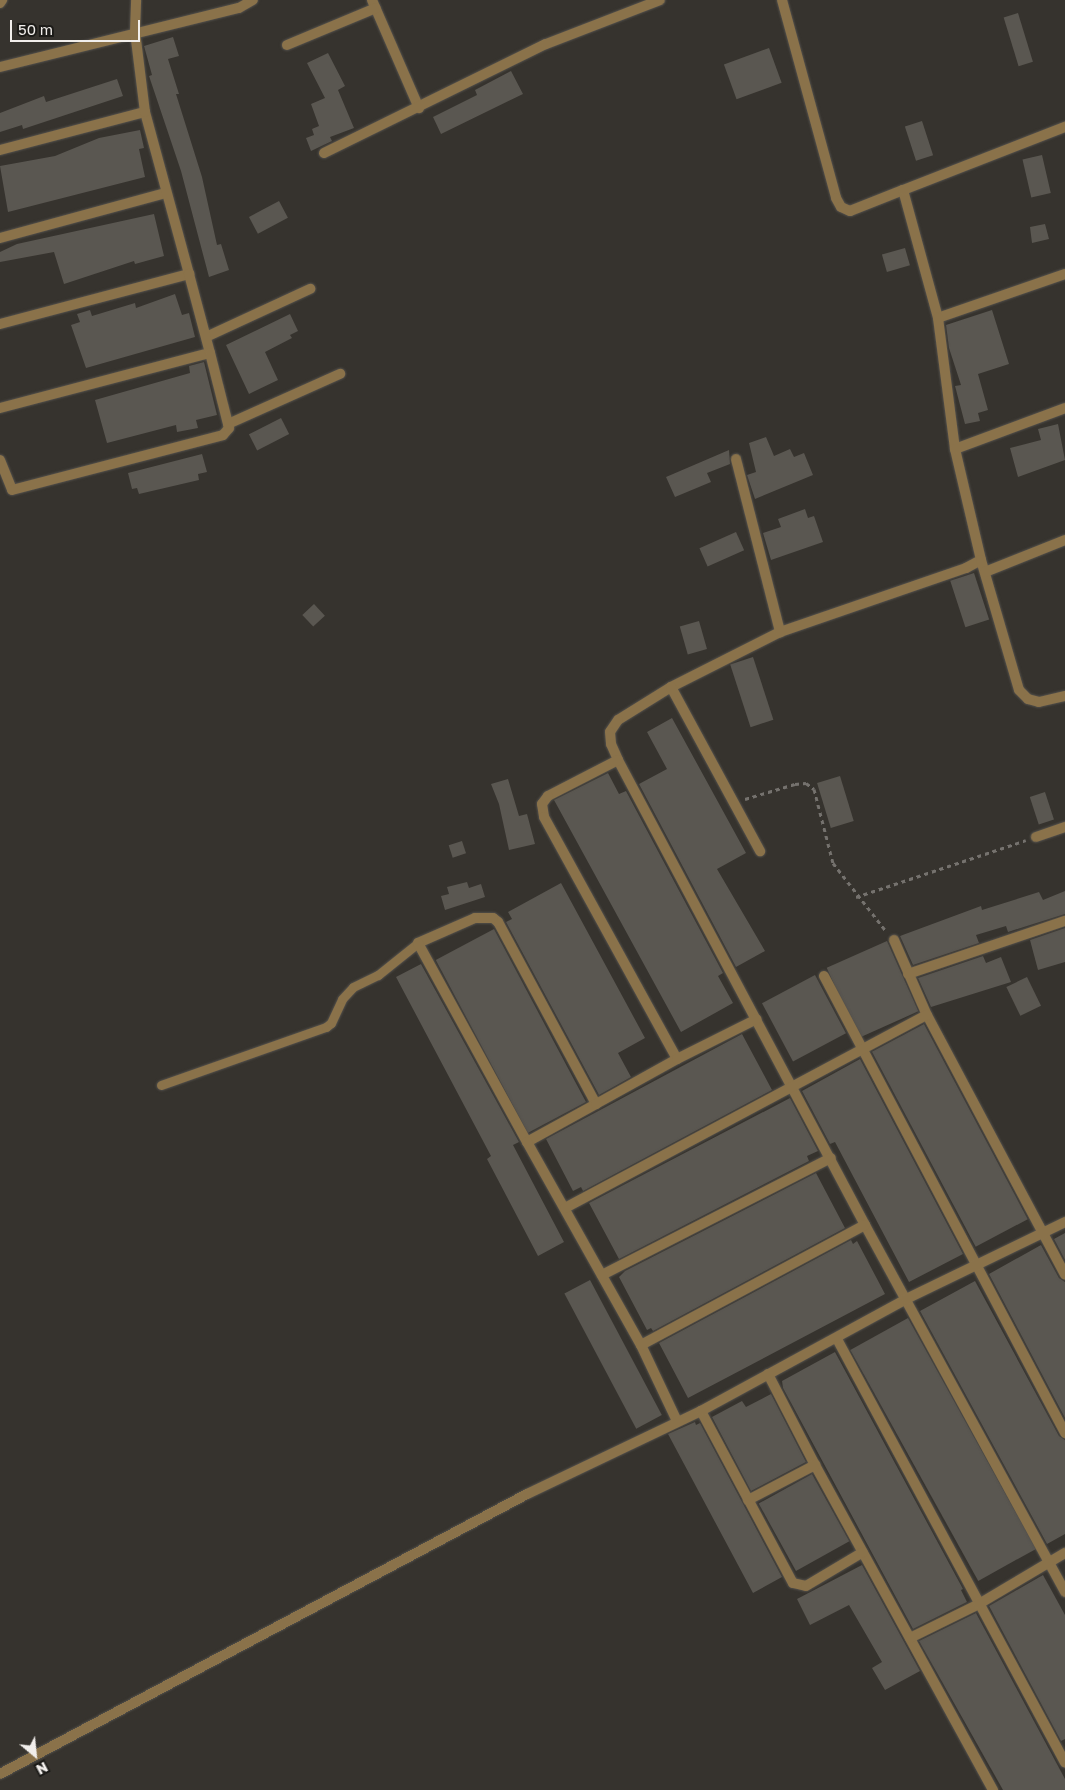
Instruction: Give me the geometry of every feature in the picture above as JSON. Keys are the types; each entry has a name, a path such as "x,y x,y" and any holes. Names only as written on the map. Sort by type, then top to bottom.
{"street":[{"path":"0,460 9,487 16,489 223,435 228,432 228,424 206,337 145,112 135,32 136,0"},
{"path":"0,67 135,32 239,8 253,0"},
{"path":"324,153 546,44 660,0"},
{"path":"782,0 841,207 850,211 1065,126"},
{"path":"287,45 374,4 419,108"},
{"path":"0,150 145,112"},
{"path":"903,190 938,318 955,449 981,560 1019,690 1028,699 1039,702 1065,696"},
{"path":"0,238 166,193"},
{"path":"0,324 189,274"},
{"path":"938,318 1065,274"},
{"path":"206,337 310,289"},
{"path":"0,408 210,353"},
{"path":"228,424 340,374"},
{"path":"955,449 1065,408"},
{"path":"736,459 780,632"},
{"path":"985,572 1065,540"},
{"path":"981,560 966,568 780,632 671,687 614,725 611,744 865,1225 1065,1592"},
{"path":"671,687 732,803 760,851"},
{"path":"618,760 548,796 542,804 544,817 677,1058"},
{"path":"1036,837 1065,827"},
{"path":"596,1104 498,922 493,918 475,918 418,943 641,1345 677,1421"},
{"path":"908,974 1053,928 1065,921"},
{"path":"894,940 927,1015 1065,1275"},
{"path":"824,976 861,1050 1065,1433"},
{"path":"565,1208 794,1088 927,1015"},
{"path":"527,1142 677,1058 757,1019"},
{"path":"602,1275 831,1158"},
{"path":"0,1774 544,1485 576,1473 677,1421 702,1411 768,1374 837,1339 906,1299 1065,1222"},
{"path":"641,1345 865,1225"},
{"path":"837,1339 1065,1762"},
{"path":"768,1374 815,1466 992,1790"},
{"path":"702,1411 793,1583 799,1587 806,1586 863,1552"},
{"path":"748,1500 815,1466"},
{"path":"910,1638 979,1604 1065,1554"}],"lane":[{"path":"161,1085 326,1027 331,1023 342,999 353,987 378,975 418,943"}],"path":[{"path":"732,803 795,784 806,783 814,789 833,863 856,897 894,940"},
{"path":"856,897 1036,837"}],"building":[{"path":"1018,13 1033,62 1019,66 1004,17"},
{"path":"173,37 179,56 168,59 179,94 176,94 202,177 217,245 221,244 229,270 209,277 181,171 149,76 152,75 144,46"},
{"path":"769,48 782,83 737,99 724,64"},
{"path":"328,53 345,86 338,90 354,128 330,137 332,141 311,151 306,138 314,135 312,129 319,126 311,104 325,98 307,63"},
{"path":"511,71 523,94 441,134 433,117 477,95 475,90"},
{"path":"117,79 123,96 23,129 22,125 0,132 0,113 44,96 46,102"},
{"path":"922,121 933,155 916,161 905,127"},
{"path":"140,130 144,148 139,149 145,177 8,212 0,166 55,156 99,138"},
{"path":"1042,155 1051,193 1031,197 1023,159"},
{"path":"279,201 288,218 258,234 249,217"},
{"path":"154,214 164,256 135,264 134,261 64,284 54,252 0,262 0,252 17,244"},
{"path":"1045,224 1049,239 1032,243 1030,227"},
{"path":"905,248 910,265 887,272 882,255"},
{"path":"175,294 182,315 189,313 195,337 86,368 71,325 80,322 77,314 90,310 92,316 135,303 136,308"},
{"path":"992,310 1009,364 978,374 988,410 978,413 980,421 965,424 955,386 961,385 949,348 946,325"},
{"path":"290,314 298,331 290,335 292,338 265,352 278,380 249,394 226,345"},
{"path":"204,362 217,415 196,420 198,428 177,432 176,425 107,443 95,400 190,373 189,366"},
{"path":"281,418 289,434 257,450 249,434"},
{"path":"1058,424 1065,460 1018,477 1010,448 1041,440 1038,429"},
{"path":"766,437 774,456 790,449 794,457 804,453 813,475 755,499 747,475 756,472 749,443"},
{"path":"729,450 730,464 707,473 711,482 675,497 666,477"},
{"path":"202,454 207,472 198,474 199,480 139,494 137,488 132,489 128,473"},
{"path":"805,509 808,518 814,516 823,542 771,560 763,533 781,527 778,519"},
{"path":"736,532 744,550 708,567 699,548"},
{"path":"974,573 989,620 965,627 950,581"},
{"path":"314,604 325,616 313,627 302,615"},
{"path":"699,621 707,649 688,654 680,627"},
{"path":"753,657 773,720 751,727 730,664"},
{"path":"672,718 746,853 717,869 765,951 736,967 639,784 667,769 647,732"},
{"path":"608,773 619,794 626,791 723,973 718,976 733,1003 681,1032 554,800"},
{"path":"840,776 854,821 831,828 817,783"},
{"path":"508,779 519,816 527,814 535,844 509,850 499,804 491,784"},
{"path":"1045,792 1054,820 1039,825 1030,797"},
{"path":"462,841 466,853 453,858 449,845"},
{"path":"467,882 469,888 481,884 485,897 445,910 441,896 449,894 447,887"},
{"path":"561,883 645,1038 618,1053 631,1077 599,1095 506,922 512,919 508,912"},
{"path":"1065,891 1065,914 1008,932 1006,926 976,935 979,943 913,965 900,936 981,906 982,910 1039,892 1043,900"},
{"path":"1065,928 1065,962 1038,970 1030,940"},
{"path":"494,929 586,1102 528,1133 436,960"},
{"path":"887,941 918,1011 858,1038 827,968"},
{"path":"983,956 986,963 1001,957 1011,982 931,1007 918,978"},
{"path":"421,964 519,1142 513,1145 564,1242 538,1256 487,1159 491,1156 396,977"},
{"path":"815,975 846,1033 793,1061 762,1003"},
{"path":"1027,977 1041,1006 1020,1016 1006,987"},
{"path":"924,1024 1028,1219 976,1247 872,1052"},
{"path":"742,1034 772,1090 583,1191 581,1187 573,1191 546,1139"},
{"path":"860,1059 963,1254 909,1282 835,1142 830,1144 802,1091"},
{"path":"790,1098 818,1151 807,1156 809,1161 619,1259 589,1203"},
{"path":"816,1173 845,1228 653,1331 651,1328 647,1330 619,1277 625,1271"},
{"path":"1065,1233 1065,1260 1054,1239"},
{"path":"851,1240 853,1244 857,1241 885,1294 688,1398 659,1343"},
{"path":"1041,1245 1059,1278 1065,1282 1065,1418 989,1274"},
{"path":"590,1280 662,1415 636,1429 564,1294"},
{"path":"975,1281 1059,1436 1065,1440 1065,1534 1047,1544 920,1311"},
{"path":"908,1318 1036,1549 978,1581 850,1350"},
{"path":"835,1352 963,1589 961,1590 967,1602 913,1629 783,1388 782,1381"},
{"path":"771,1394 806,1462 751,1491 712,1417 742,1401 746,1407"},
{"path":"695,1422 696,1425 700,1423 782,1577 753,1593 668,1434"},
{"path":"812,1474 849,1541 796,1571 759,1504"},
{"path":"862,1565 920,1671 885,1690 872,1668 882,1662 849,1605 810,1625 797,1599"},
{"path":"1043,1575 1065,1615 1065,1739 1061,1741 989,1606"},
{"path":"976,1613 1065,1779 1065,1790 1003,1790 919,1641"}]}
